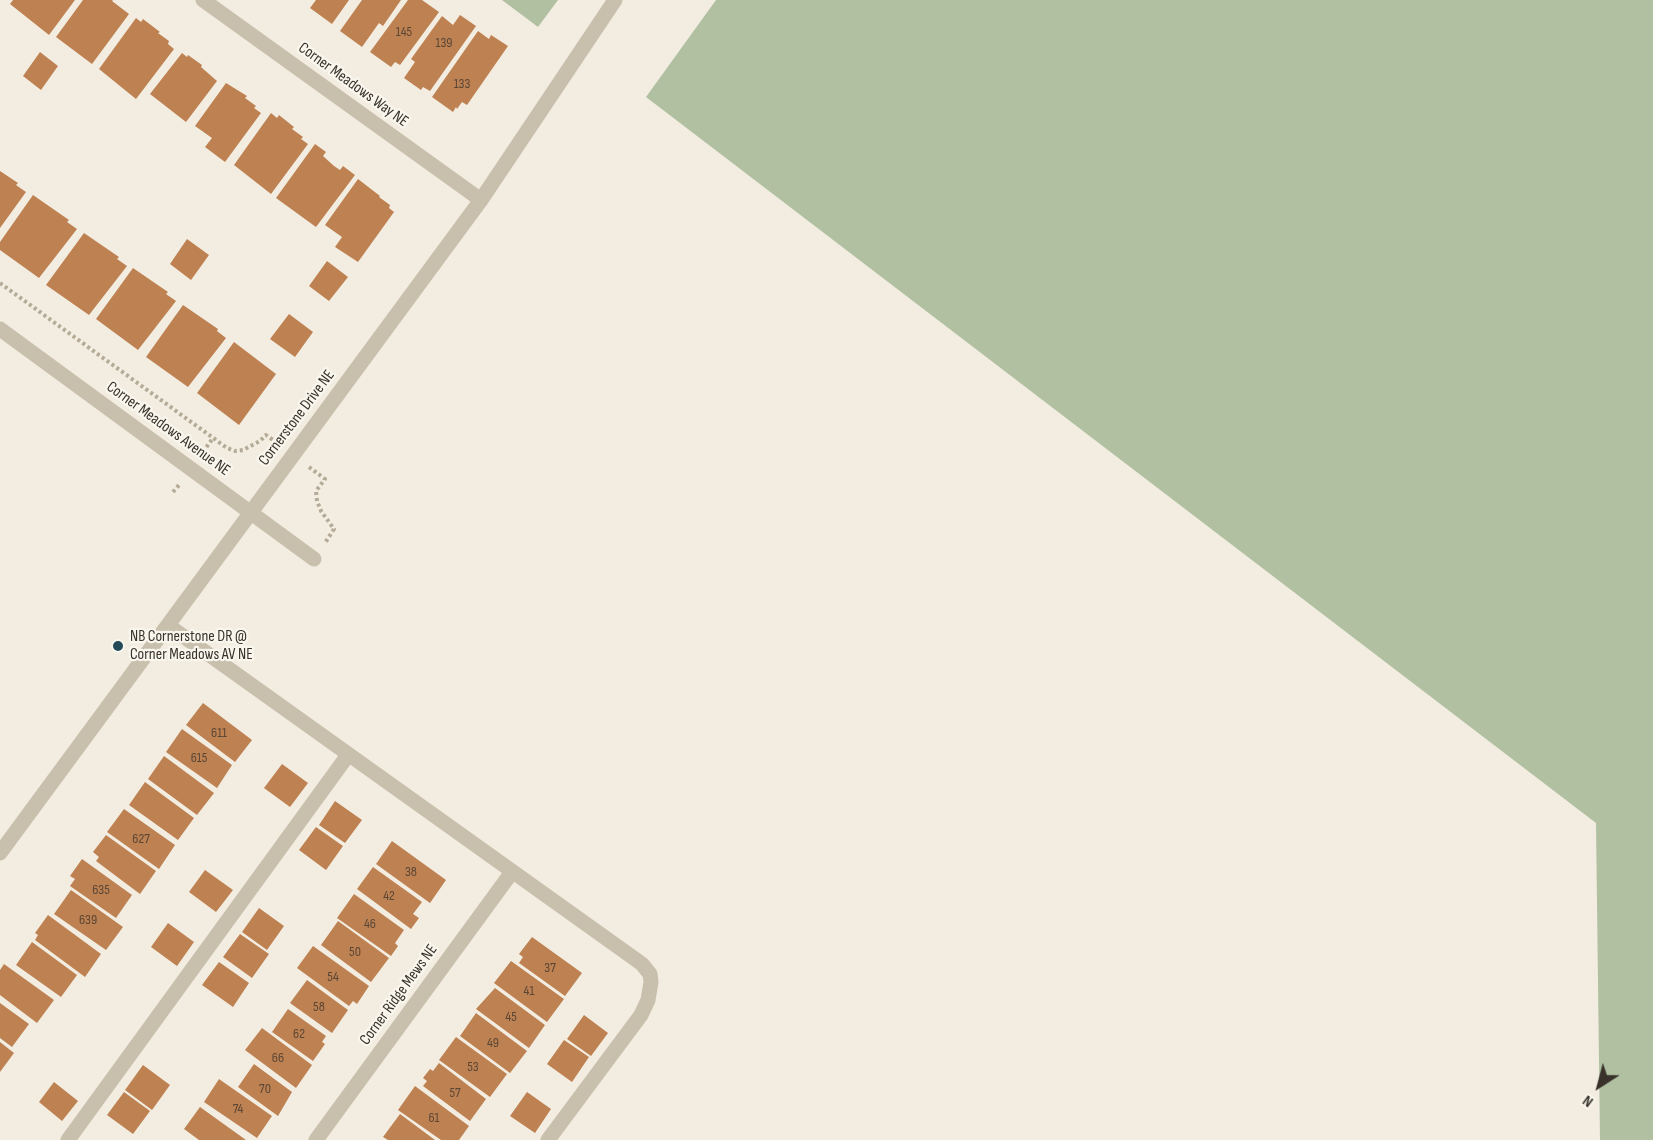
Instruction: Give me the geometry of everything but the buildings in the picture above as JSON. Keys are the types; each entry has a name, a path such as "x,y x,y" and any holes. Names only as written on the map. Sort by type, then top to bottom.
{"street":[{"name":"Corner Meadows Way NE","path":"203,0 481,200"},
{"name":"Cornerstone Drive NE","path":"0,853 481,200 615,0"},
{"name":"Corner Meadows Avenue NE","path":"0,329 314,559"},
{"path":"169,626 642,964 650,974 648,1000 641,1015 548,1140"},
{"path":"68,1140 348,755"},
{"name":"Corner Ridge Mews NE","path":"315,1140 512,872"}],"path":[{"path":"0,283 227,448 235,451 243,450 266,435"},
{"path":"325,478 316,491 321,511 334,529 328,539"}],"green space":[{"path":"502,0 558,0 538,27"},
{"path":"716,0 1653,0 1653,1140 1600,1140 1596,823 646,97"}],"place":[{"name":"NB Cornerstone DR @ Corner Meadows AV NE","path":"118,646"}]}
